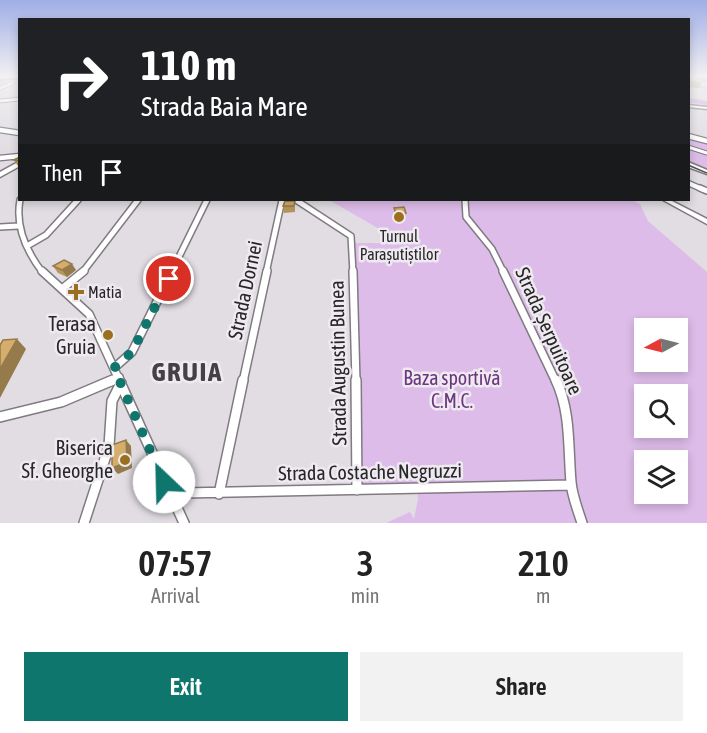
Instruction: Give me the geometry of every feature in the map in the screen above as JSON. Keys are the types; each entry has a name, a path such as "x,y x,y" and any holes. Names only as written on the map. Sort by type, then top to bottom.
{"main road":[{"path":"690,165 707,172"}],"street":[{"path":"690,106 707,107"},
{"path":"0,130 18,133"},
{"path":"690,136 706,140"},
{"path":"690,148 707,153"},
{"path":"0,158 18,156"},
{"path":"0,175 18,164"},
{"path":"690,184 707,191"},
{"path":"20,201 17,211 18,226 37,266 89,314 171,499 184,523"},
{"path":"27,246 46,235 77,201"},
{"path":"62,289 84,271 137,201"},
{"path":"114,368 132,352 207,201"},
{"name":"Strada Dornei","path":"219,494 282,201"},
{"name":"Strada Augustin Bunea","path":"298,201 351,236 355,326 357,490"},
{"name":"Strada Șerpuitoare","path":"465,201 466,217 492,249 560,389 569,433 571,485 582,523"},
{"path":"668,201 707,222"},
{"path":"0,227 18,226"},
{"path":"0,417 54,405 120,380"},
{"path":"84,523 109,446 112,401 120,380"},
{"name":"Strada Costache Negruzzi","path":"171,499 184,493 571,485"}],"green space":[{"path":"690,139 707,143 707,171 690,163"},
{"name":"Baza sportivă C.M.C.","path":"331,201 634,201 640,204 648,221 707,272 707,523 386,523 410,512 414,519 418,499 417,489 357,490 352,243 389,243 388,234"}],"building":[{"path":"285,201 295,201 294,206 283,206"},
{"path":"404,207 406,213 396,214 394,208"},
{"path":"64,260 72,264 62,270 53,266"},
{"path":"17,339 0,369 0,345 3,340"},
{"path":"126,440 127,462 112,468 112,445"}],"waterway":[{"path":"697,101 707,103"}],"tram line":[{"path":"690,166 707,173"}],"place":[{"name":"Turnul Parașutiștilor","path":"399,217"},
{"name":"Matia","path":"76,292"},
{"name":"Terasa Gruia","path":"108,335"},
{"name":"Biserica Sf. Gheorghe","path":"125,460"}],"district":[{"name":"GRUIA","path":"187,372"}],"route":[{"path":"164,482 114,368 132,352 169,279"}]}
